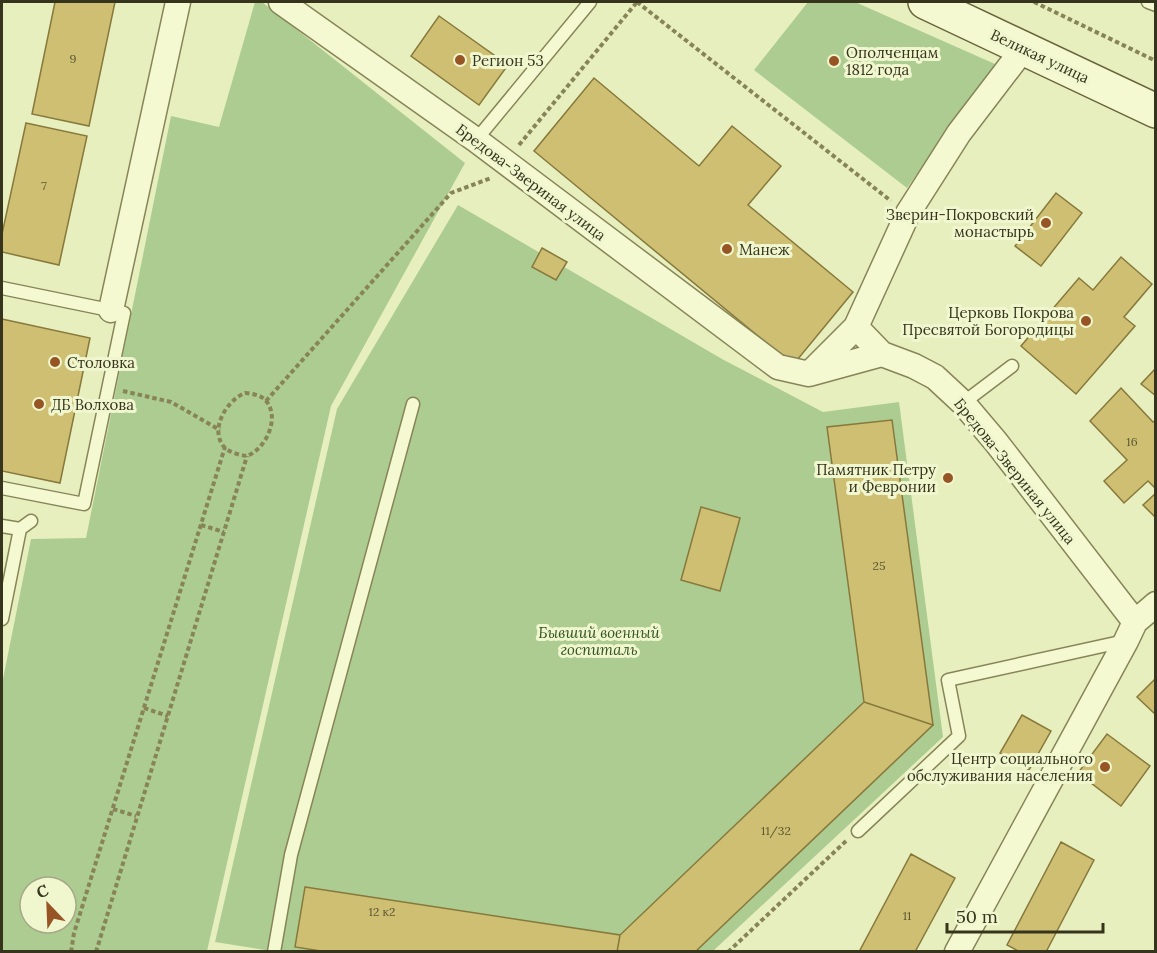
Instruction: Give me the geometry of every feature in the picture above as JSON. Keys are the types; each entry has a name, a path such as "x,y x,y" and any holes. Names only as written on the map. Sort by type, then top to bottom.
{"main road":[{"name":"Великая улица","path":"941,5 1155,111"}],"street":[{"path":"111,310 178,2"},
{"name":"Бредова-Звериная улица","path":"279,2 506,162 778,368 809,374"},
{"path":"809,374 856,327 908,213 959,133 1024,48"},
{"name":"Бредова-Звериная улица","path":"856,327 882,354 935,377 963,403 996,442 1131,631"},
{"path":"809,374 882,354"},
{"path":"957,951 1131,631 1155,604"}],"lane":[{"path":"476,140 590,2"},
{"path":"1148,2 1155,5"},
{"path":"2,288 124,312 84,504 2,488"},
{"path":"963,403 1012,366"},
{"path":"274,951 291,855 413,404"},
{"path":"2,619 20,529 31,521"},
{"path":"2,526 20,529"},
{"path":"858,831 959,736 948,680 1131,631"}],"path":[{"path":"266,401 452,193 494,176 637,2 908,213"},
{"path":"1034,2 1155,61"},
{"path":"108,388 171,402 219,430"},
{"path":"96,951 248,456 263,446 270,428 271,409 266,401 257,395 245,393 237,396 228,404 221,417 219,430 225,447 240,455 248,456"},
{"path":"71,951 74,933 225,447"},
{"path":"201,525 224,532"},
{"path":"144,708 168,716"},
{"path":"113,809 136,816"},
{"path":"728,951 858,831"}],"green space":[{"path":"255,2 262,2 465,163 331,406 207,951 2,952 2,684 31,539 86,538 171,116 219,127"},
{"path":"808,2 855,2 995,64 907,188 754,70"},
{"name":"Бывший военный госпиталь","path":"458,205 722,359 823,412 899,402 943,737 713,951 278,952 215,942 337,409"}],"building":[{"path":"55,2 115,2 89,126 32,114"},
{"path":"439,16 508,65 479,105 411,56"},
{"name":"Манеж","path":"594,78 699,166 732,126 781,166 748,205 853,292 793,365 534,151"},
{"path":"26,123 87,136 59,265 2,252 2,234"},
{"path":"1056,193 1082,213 1041,266 1015,246"},
{"path":"542,248 567,262 556,280 532,267"},
{"name":"Церковь Покрова Пресвятой Богородицы","path":"1121,257 1152,284 1124,317 1135,326 1076,394 1021,346 1079,278 1093,290"},
{"name":"ДБ Волхова","path":"2,319 90,338 60,483 2,471"},
{"path":"1156,368 1156,396 1141,384"},
{"path":"1121,388 1153,422 1156,420 1156,489 1148,481 1124,503 1104,481 1127,460 1090,421"},
{"path":"892,420 933,725 864,702 827,427"},
{"path":"1156,493 1156,518 1143,505"},
{"path":"701,507 740,518 720,591 681,580"},
{"path":"1156,678 1156,715 1137,697"},
{"path":"864,702 933,725 695,952 617,952 620,935"},
{"path":"1022,715 1051,731 1029,770 1000,753"},
{"path":"1107,734 1150,766 1121,806 1078,773"},
{"path":"1061,842 1094,860 1046,952 1020,952 1007,945"},
{"path":"911,854 955,878 915,952 859,952"},
{"path":"305,887 620,935 617,952 327,952 295,947"}],"place":[{"name":"Регион 53","path":"460,60"},
{"name":"Ополченцам 1812 года","path":"834,61"},
{"name":"Зверин-Покровский монастырь","path":"1046,223"},
{"name":"Манеж","path":"727,249"},
{"name":"Церковь Покрова Пресвятой Богородицы","path":"1086,321"},
{"name":"Столовка","path":"55,362"},
{"name":"ДБ Волхова","path":"39,404"},
{"name":"Памятник Петру и Февронии","path":"948,478"},
{"name":"Центр социального обслуживания населения","path":"1105,767"}]}
